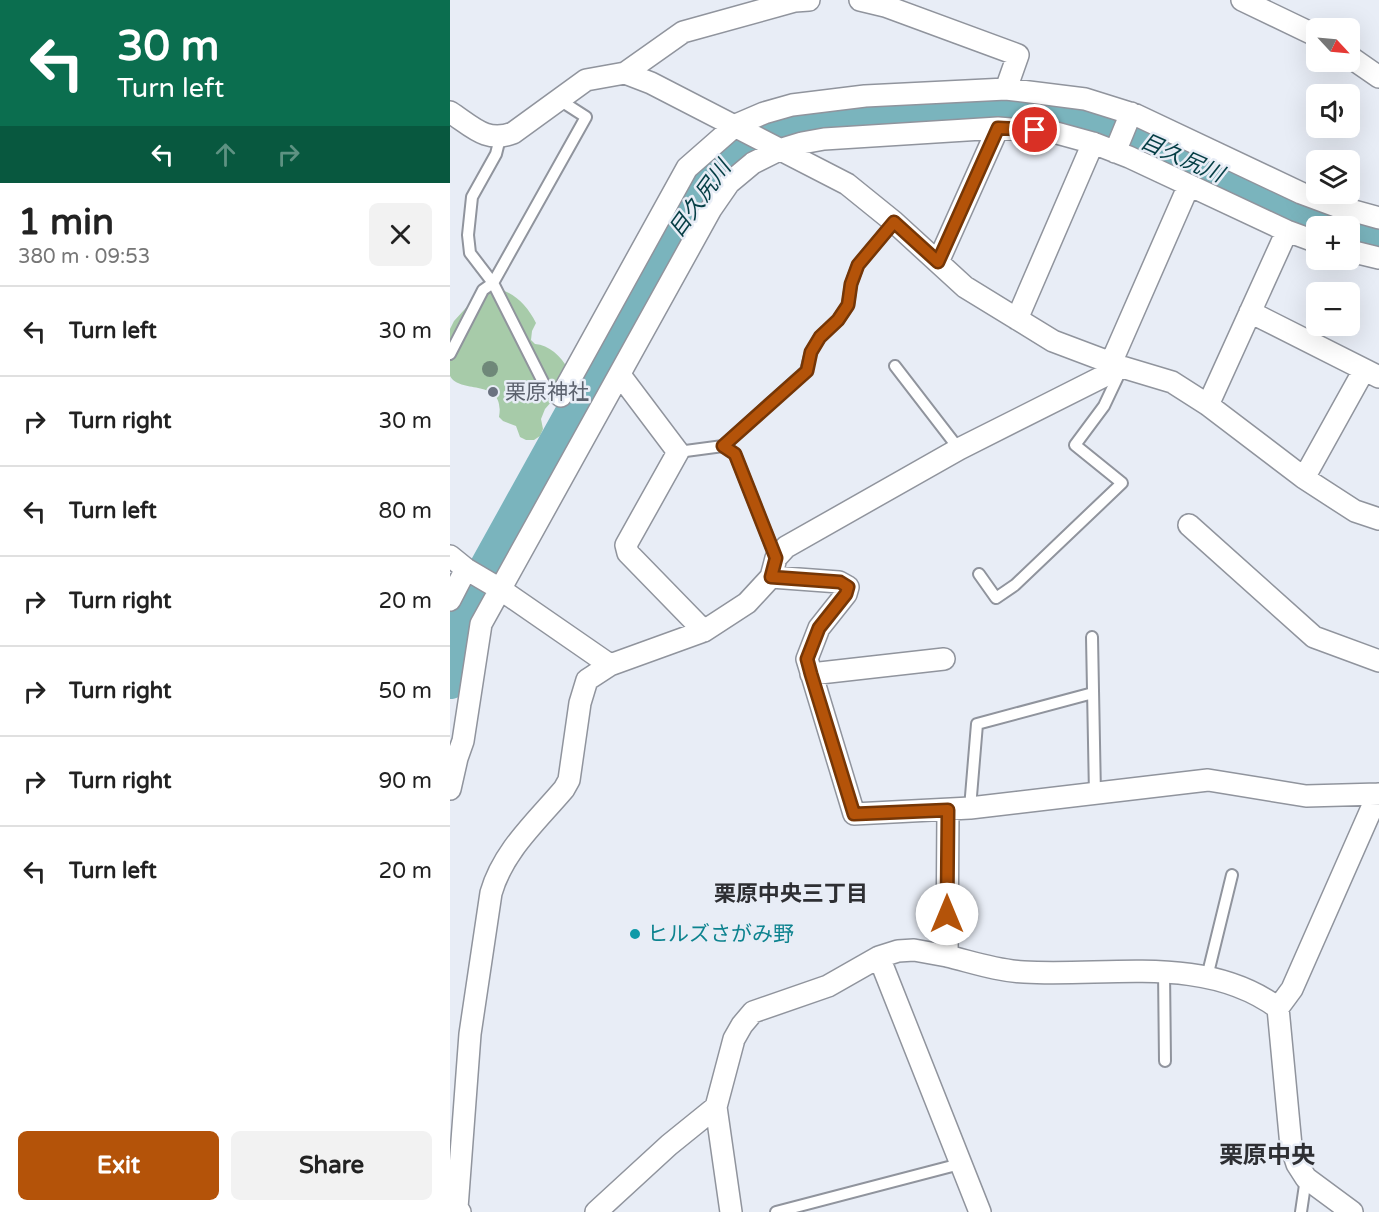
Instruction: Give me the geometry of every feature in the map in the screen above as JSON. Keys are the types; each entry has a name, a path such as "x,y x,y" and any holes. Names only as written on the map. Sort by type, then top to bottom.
{"street":[{"path":"450,112 487,136 500,138 513,133 586,80 625,73 683,32 795,1 809,0"},
{"path":"860,0 885,6 1018,55 1006,89"},
{"path":"1242,0 1306,31"},
{"path":"1360,64 1379,77"},
{"path":"625,73 651,83 847,183 894,222 965,287 1053,341 1117,365 1172,382 1208,405 1304,478 1355,511 1379,519"},
{"path":"561,396 687,168 708,149 764,113 792,105 865,96 1006,89 1085,99 1300,193 1379,218"},
{"path":"1117,147 1129,117"},
{"path":"938,262 998,128"},
{"path":"450,789 463,741 478,634 497,587 620,375 711,208 729,183 776,148 824,139 998,128 1053,132 1117,147 1189,185 1306,238"},
{"path":"1017,319 1093,143"},
{"path":"456,1210 458,1086 470,1034 491,893 497,872 511,851 564,789 569,780 580,703 587,680 610,665 704,631 747,603 786,547 959,449 1117,365 1189,185"},
{"path":"1208,405 1287,231"},
{"path":"1360,253 1379,258"},
{"path":"1250,312 1371,373 1304,478"},
{"path":"620,375 678,452 626,545 628,553 704,631"},
{"path":"1189,525 1314,637 1379,661"},
{"path":"450,600 462,566 497,587 610,665"},
{"path":"773,568 840,582 848,587 846,594 819,628 807,659 854,814 970,808 1208,780 1306,796 1378,794 1292,989 1278,1008 1291,1146 1297,1164 1306,1178 1352,1212"},
{"path":"811,674 944,659"},
{"path":"947,956 948,810"},
{"path":"731,1212 716,1107 734,1039 741,1025 753,1012 828,986 879,957 898,951 914,950 1023,972 1164,971 1207,977 1262,996 1278,1008"},
{"path":"879,957 980,1212"},
{"path":"596,1212 669,1145 716,1107"}],"lane":[{"path":"450,354 483,290 493,283 586,117 558,99"},
{"path":"500,138 496,154 472,197 468,235 470,253 493,283 544,384 554,394 561,396"},
{"path":"678,452 723,446 807,371 811,352 820,337 838,320 848,305 851,284 858,265 894,222"},
{"path":"978,574 996,598 1015,585 1122,483 1075,445 1104,406 1117,365"},
{"path":"895,366 959,449"},
{"path":"723,446 735,454 773,568"},
{"path":"1092,637 1095,795"},
{"path":"970,808 977,724 1093,693"},
{"path":"1207,977 1232,874"},
{"path":"1164,971 1165,1061"},
{"path":"776,1212 960,1164"},
{"path":"1301,1212 1306,1178"}],"green space":[{"path":"494,288 507,292 524,305 536,323 531,340 554,352 568,369 552,401 545,409 541,419 543,429 540,436 534,440 520,437 516,426 499,417 496,396 489,391 455,382 450,376 450,329 454,321 474,299"}],"waterway":[{"name":"目久尻川","path":"450,680 456,637 470,601 685,213 710,175 726,160 781,126 925,115 1025,111 1085,119 1144,141 1307,216"},
{"name":"目久尻川","path":"1360,233 1379,238"}],"place":[{"name":"栗原神社","path":"493,392"},
{"name":"ヒルズさがみ野","path":"635,934"}],"district":[{"name":"栗原中央三丁目","path":"791,894"},
{"name":"栗原中央","path":"1267,1155"}],"route":[{"path":"947,914 948,810 854,814 811,674 807,659 819,628 846,594 848,587 840,582 771,577 776,558 735,454 723,446 807,371 811,352 820,337 838,320 848,305 851,284 858,265 894,222 938,262 998,128 1035,130"}]}
